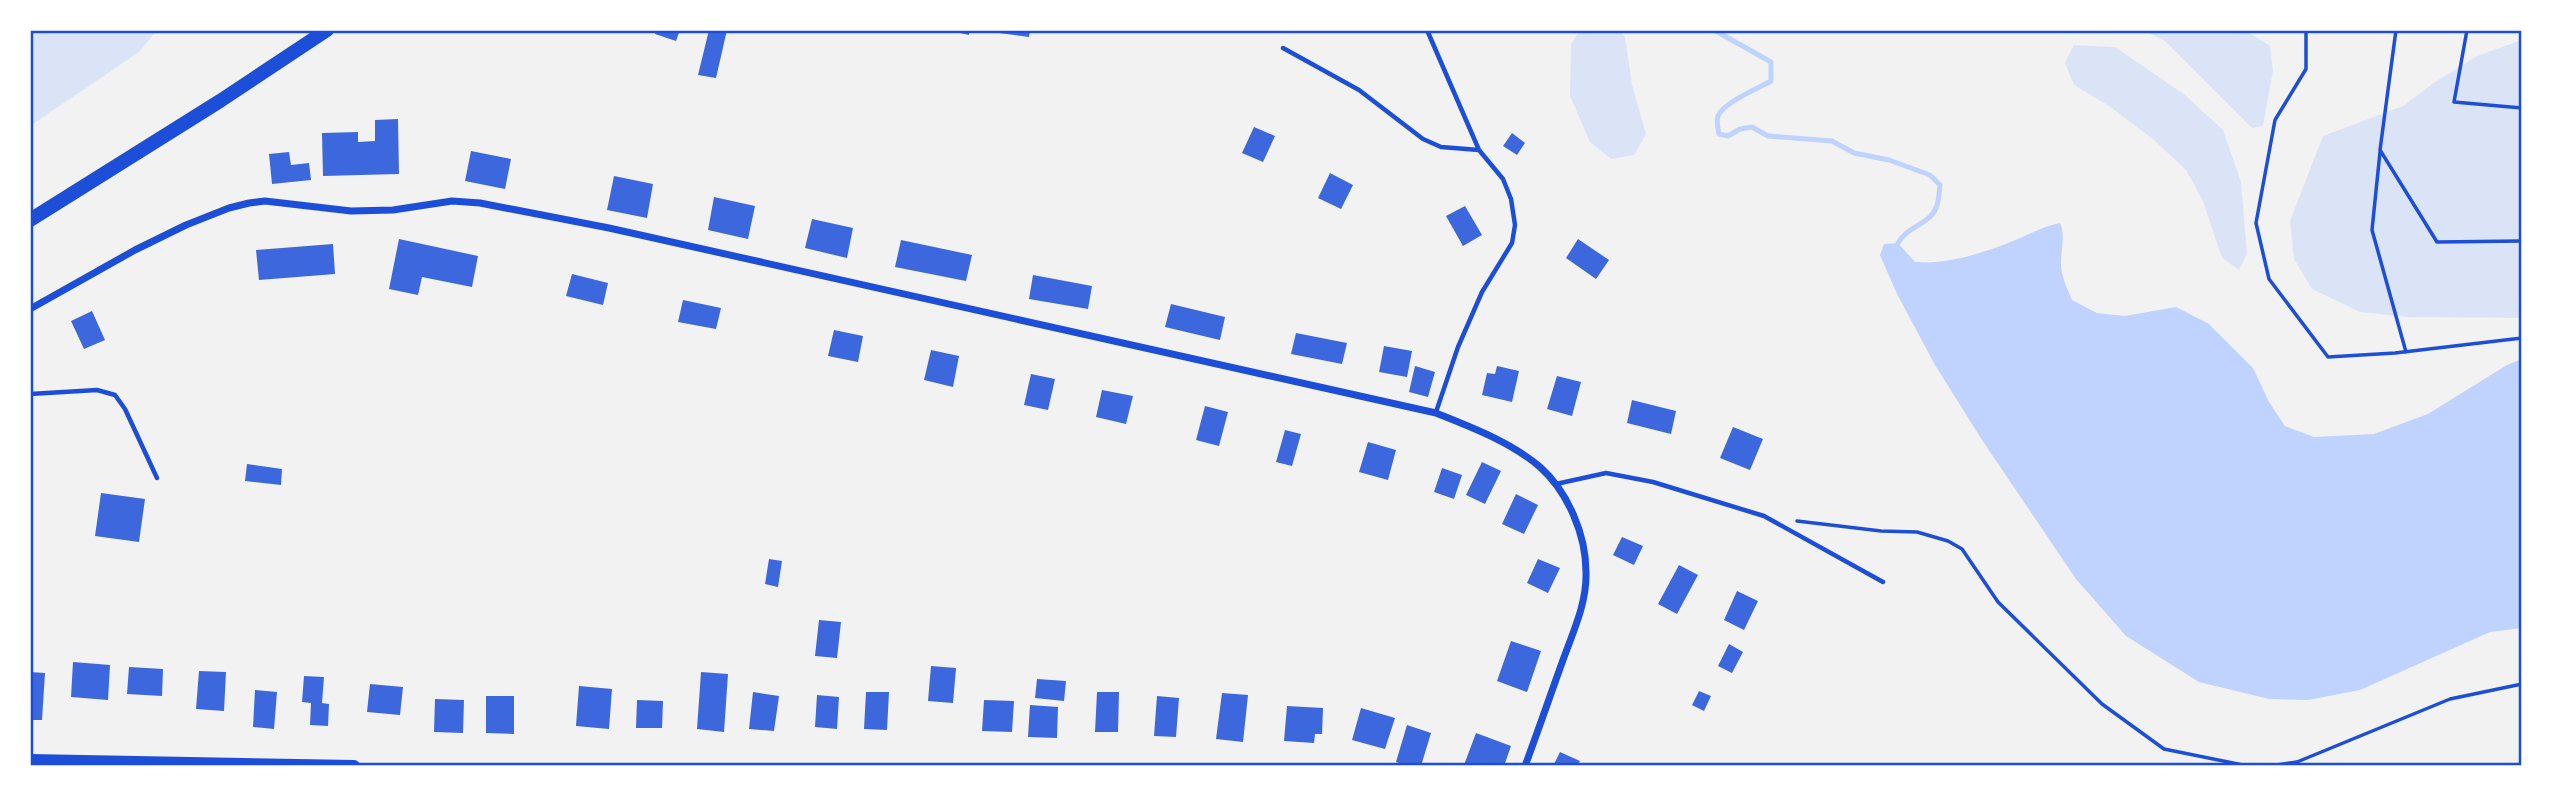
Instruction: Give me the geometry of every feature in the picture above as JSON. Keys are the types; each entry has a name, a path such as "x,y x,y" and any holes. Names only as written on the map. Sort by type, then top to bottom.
{"main road":[{"path":"30,220 220,101 327,30"},
{"path":"30,760 354,766"}],"street":[{"path":"30,309 135,250 229,208 265,201 351,211 393,210 452,201 480,203 609,228 1436,413 1519,452 1540,467 1556,484 1570,508 1582,539 1586,573 1582,607 1525,766"}],"lane":[{"path":"1427,30 1479,150 1503,179 1511,199 1516,225 1512,243 1482,292 1458,347 1436,413"},
{"path":"1283,48 1359,90 1423,139 1441,147 1479,150"},
{"path":"30,394 97,390 115,394 125,409 156,478"},
{"path":"1556,484 1606,473 1653,482 1764,516 1883,582"}],"path":[{"path":"2306,30 2306,69 2275,120 2256,223 2269,279 2328,357 2406,352 2522,338"},
{"path":"2396,30 2372,230 2406,352"},
{"path":"2466,30 2454,102 2522,108"},
{"path":"2380,150 2437,242 2522,241"},
{"path":"1764,516 1881,531 1917,532 1948,541 1962,549 1998,602 2102,704 2164,749 2248,766"},
{"path":"2270,766 2297,762 2450,699 2522,684"}],"shaded area":[{"path":"30,30 157,30 139,52 30,126"},
{"path":"1580,30 1619,30 1625,37 1632,85 1646,134 1634,155 1611,159 1590,142 1570,96 1571,44"},
{"path":"2143,30 2245,30 2270,46 2273,71 2263,126 2252,128 2165,41"},
{"path":"2522,40 2522,318 2408,317 2360,312 2312,289 2294,259 2290,221 2323,136 2403,106 2477,56"},
{"path":"2074,45 2115,47 2185,95 2223,130 2241,182 2247,254 2239,270 2222,258 2203,201 2186,170 2154,140 2109,106 2074,85 2065,63"}],"water":[{"path":"2060,223 2063,235 2062,273 2072,300 2097,313 2125,316 2176,307 2209,324 2253,368 2269,402 2285,426 2314,437 2374,434 2428,414 2507,365 2522,359 2522,628 2490,632 2360,690 2308,700 2269,699 2199,682 2126,636 2076,579 1982,440 1935,365 1897,294 1880,255 1884,244 1898,243 1915,262 1941,262 1993,248"}],"building":[{"path":"656,30 680,30 676,41 655,34"},
{"path":"709,30 727,30 716,78 698,75"},
{"path":"947,30 969,30 969,35"},
{"path":"1000,30 1030,30 1029,37 999,33"},
{"path":"398,119 399,174 323,176 322,133 358,132 358,142 375,141 375,120"},
{"path":"1254,127 1275,136 1263,162 1242,153"},
{"path":"1512,133 1525,143 1517,155 1503,146"},
{"path":"471,151 511,159 505,189 465,181"},
{"path":"289,152 291,165 309,163 311,180 272,184 269,154"},
{"path":"1330,173 1353,185 1341,209 1318,198"},
{"path":"614,176 653,184 647,218 607,210"},
{"path":"714,197 755,206 748,239 708,230"},
{"path":"1465,206 1482,235 1463,246 1446,216"},
{"path":"812,219 853,228 847,258 805,248"},
{"path":"399,239 478,256 472,287 422,277 418,295 389,289"},
{"path":"1578,239 1609,260 1596,279 1566,258"},
{"path":"901,240 972,255 966,281 895,267"},
{"path":"333,244 335,274 259,280 256,250"},
{"path":"572,274 608,283 603,305 566,296"},
{"path":"1033,275 1092,286 1088,309 1029,299"},
{"path":"683,300 721,308 716,329 678,322"},
{"path":"1171,304 1225,317 1220,340 1165,327"},
{"path":"92,311 105,340 84,349 71,321"},
{"path":"834,330 863,336 858,362 828,356"},
{"path":"1296,333 1347,343 1342,364 1291,354"},
{"path":"1384,346 1412,351 1407,377 1379,372"},
{"path":"931,350 959,356 953,387 924,380"},
{"path":"1415,366 1435,372 1428,397 1409,392"},
{"path":"1497,366 1519,371 1512,402 1482,395 1487,373 1495,374"},
{"path":"1031,374 1055,379 1048,410 1024,405"},
{"path":"1557,376 1581,382 1572,416 1547,409"},
{"path":"1102,390 1133,396 1126,424 1096,417"},
{"path":"1632,400 1676,411 1671,434 1627,423"},
{"path":"1205,406 1228,412 1219,446 1196,440"},
{"path":"1733,427 1763,439 1750,470 1720,458"},
{"path":"1285,430 1301,434 1292,466 1276,462"},
{"path":"1368,442 1396,450 1388,480 1359,472"},
{"path":"1482,462 1501,471 1485,504 1466,495"},
{"path":"247,464 282,469 281,485 245,481"},
{"path":"1442,468 1462,475 1454,499 1434,492"},
{"path":"101,493 145,499 139,542 95,536"},
{"path":"1516,494 1538,505 1524,534 1502,524"},
{"path":"1622,537 1643,546 1634,565 1613,555"},
{"path":"769,559 782,561 778,587 765,584"},
{"path":"1538,559 1560,568 1548,593 1527,583"},
{"path":"1679,565 1698,575 1677,614 1658,604"},
{"path":"1737,591 1758,601 1744,630 1724,620"},
{"path":"819,620 841,622 837,658 815,656"},
{"path":"1511,641 1541,651 1527,692 1497,681"},
{"path":"1729,644 1743,652 1732,673 1718,666"},
{"path":"73,662 110,665 108,700 71,697"},
{"path":"931,666 956,668 953,703 928,701"},
{"path":"129,667 163,669 162,696 127,694"},
{"path":"199,671 226,672 224,711 196,709"},
{"path":"30,672 45,673 42,720 30,720"},
{"path":"701,672 728,674 724,732 697,729"},
{"path":"304,676 324,677 322,703 329,704 328,726 310,725 311,703 302,702"},
{"path":"1037,679 1066,681 1064,701 1035,698"},
{"path":"370,684 403,687 400,715 367,712"},
{"path":"579,686 612,689 609,729 576,726"},
{"path":"255,690 277,692 274,729 253,727"},
{"path":"1699,691 1711,696 1704,711 1692,705"},
{"path":"753,692 779,696 774,731 749,729"},
{"path":"866,692 889,692 887,730 864,729"},
{"path":"1097,692 1119,692 1118,732 1095,732"},
{"path":"1222,693 1248,695 1243,742 1216,739"},
{"path":"817,695 839,697 837,729 815,727"},
{"path":"486,696 514,696 514,734 486,733"},
{"path":"1157,696 1179,698 1176,737 1154,736"},
{"path":"435,699 464,700 463,733 434,732"},
{"path":"637,700 663,701 662,728 636,728"},
{"path":"984,700 1014,701 1012,732 982,731"},
{"path":"1030,705 1058,707 1057,738 1028,737"},
{"path":"1287,706 1323,708 1322,734 1315,734 1314,743 1284,741"},
{"path":"1361,708 1395,718 1385,749 1352,740"},
{"path":"1407,725 1431,733 1421,766 1396,762"},
{"path":"1476,733 1511,746 1504,766 1464,765"},
{"path":"1560,752 1580,761 1577,766 1553,766"}],"waterway":[{"path":"1714,30 1771,62 1771,81 1721,111 1717,120 1719,134 1728,136 1740,129 1752,127 1768,136 1832,141 1854,153 1889,160 1930,175 1940,185 1938,203 1933,213 1906,233 1898,243"}]}
